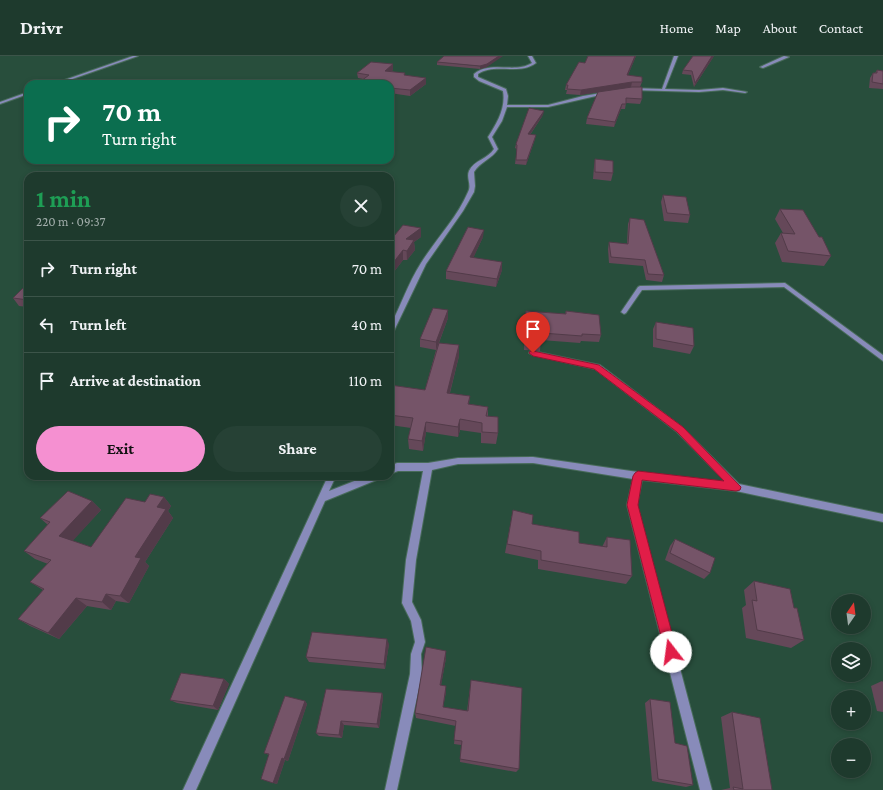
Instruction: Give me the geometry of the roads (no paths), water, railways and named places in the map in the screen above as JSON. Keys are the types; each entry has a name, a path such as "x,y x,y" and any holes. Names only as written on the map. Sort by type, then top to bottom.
{"street":[{"path":"67,80 136,56"},
{"path":"394,326 410,289 423,265 472,191 470,174 473,168 494,154 496,149 490,137 506,106 507,96 505,90 480,80 476,77 476,74 488,68 520,69 529,67 534,63 530,56"},
{"path":"663,90 676,57 671,56"},
{"path":"762,67 776,63 787,57 786,56"},
{"path":"625,90 699,91 723,89 745,92"},
{"path":"506,106 548,106 583,97 612,92"},
{"path":"0,103 24,94"},
{"path":"624,312 640,288 785,285 883,359"},
{"path":"533,353 596,367 680,430 736,487"},
{"path":"394,467 428,467 458,461 533,460 638,476 736,487 883,518"},
{"path":"390,790 416,674 416,654 420,642 416,620 407,604 411,560 428,467"},
{"path":"638,476 632,505 706,790"},
{"path":"189,790 330,480"},
{"path":"321,500 367,480"}]}
